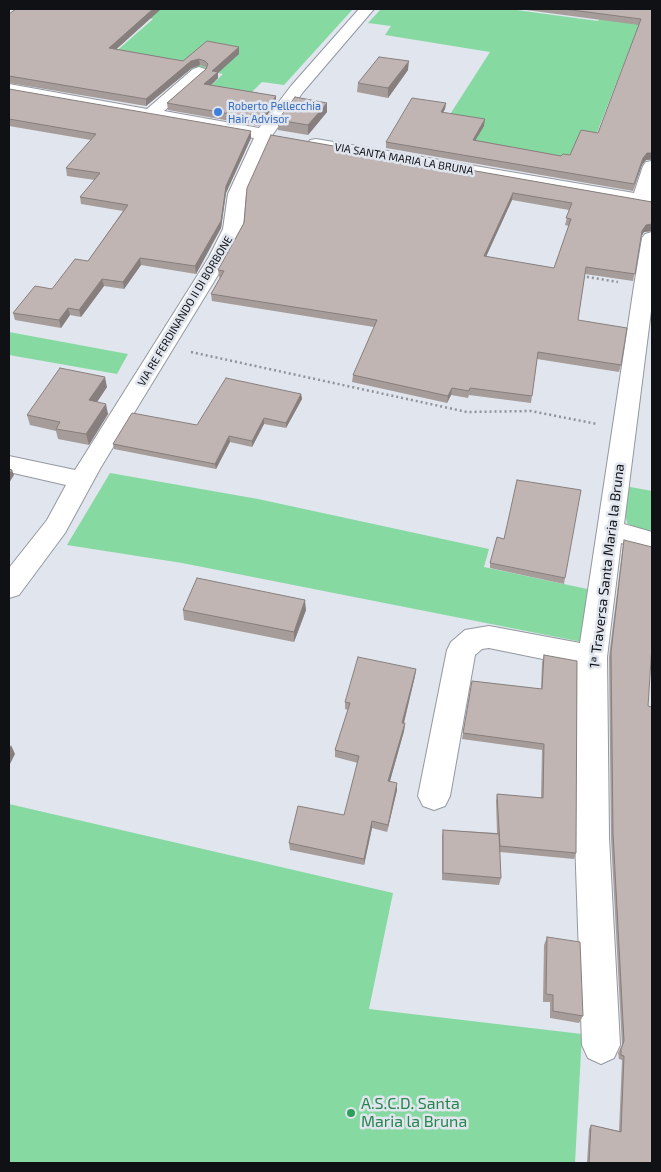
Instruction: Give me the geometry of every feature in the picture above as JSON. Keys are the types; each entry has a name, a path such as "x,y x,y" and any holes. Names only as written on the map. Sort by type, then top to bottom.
{"street":[{"name":"VIA RE FERDINANDO II DI BORBONE","path":"9,588 56,526 82,480 219,257 234,229 237,194 252,164 272,136 297,89 368,9"},
{"path":"151,114 200,72"},
{"path":"9,89 272,136"},
{"name":"VIA SANTA MARIA LA BRUNA","path":"302,141 647,201"},
{"path":"647,201 652,166"},
{"name":"1ª Traversa Santa Maria la Bruna","path":"601,1045 592,838 592,658 652,238"},
{"path":"9,464 82,480"},
{"path":"610,530 652,542"},
{"path":"434,796 461,650 475,638 489,637 592,658"}],"path":[{"path":"580,276 644,286"},
{"path":"164,346 467,412 531,410 624,430"}],"green space":[{"path":"98,9 353,9 284,85 262,82 246,98 196,100 223,74 113,54 153,19"},
{"path":"381,9 509,9 598,21 605,9 645,9 586,161 475,141 447,119 490,52 385,35 391,26 368,23"},
{"path":"9,332 128,354 117,374 9,355"},
{"path":"110,473 258,499 489,549 484,567 592,590 582,642 182,563 67,545"},
{"path":"625,486 652,491 652,535 627,523"},
{"path":"9,804 393,893 369,1009 582,1034 575,1163 9,1163"}],"building":[{"path":"16,9 153,9 109,48 183,61 207,41 239,47 212,71 218,72 204,84 276,96 259,119 167,103 206,69 208,64 199,59 191,61 146,99 9,76 9,14"},
{"path":"564,9 652,9 652,153 647,153 643,158 634,184 386,142 412,98 446,103 441,112 485,119 473,140 561,156 563,154 570,155 581,130 598,133 641,19"},
{"path":"379,57 409,61 388,88 358,83"},
{"path":"9,89 251,131 226,186 221,221 195,266 140,258 123,282 102,279 79,310 68,308 59,320 13,313 35,286 52,289 75,259 88,261 128,205 80,197 100,173 66,168 96,134 9,119"},
{"path":"295,97 327,103 308,125 278,120"},
{"path":"271,135 652,202 652,224 646,225 642,231 635,274 586,267 578,320 627,328 621,365 538,352 532,396 470,388 469,391 452,388 448,396 353,375 377,320 211,294 224,271 218,270 244,223 247,188","holes":["513,193 572,203 566,218 571,219 554,268 484,256"]},
{"path":"60,368 105,377 89,400 106,404 86,434 56,429 60,422 27,415"},
{"path":"226,378 301,394 286,423 264,418 252,441 229,436 215,464 113,444 132,413 197,425"},
{"path":"517,480 581,490 565,578 490,563 497,537 504,539"},
{"path":"624,540 652,547 652,645 648,706 652,707 652,1163 589,1163 591,1125 621,1132 624,1056 621,1055 621,1049 624,1041 613,833 611,652"},
{"path":"197,578 305,600 294,632 183,610"},
{"path":"544,655 577,661 576,853 500,846 497,794 543,798 544,744 463,733 472,681 542,689"},
{"path":"358,657 416,669 402,723 405,723 388,781 397,783 388,825 372,821 364,859 289,843 298,806 344,815 359,756 335,750 350,703 345,702"},
{"path":"443,830 499,834 501,878 443,873"},
{"path":"547,937 580,942 583,1016 553,1011 553,995 546,994"}],"place":[{"name":"Roberto Pellecchia Hair Advisor","path":"218,112"},
{"name":"A.S.C.D. Santa Maria la Bruna","path":"351,1113"}]}
